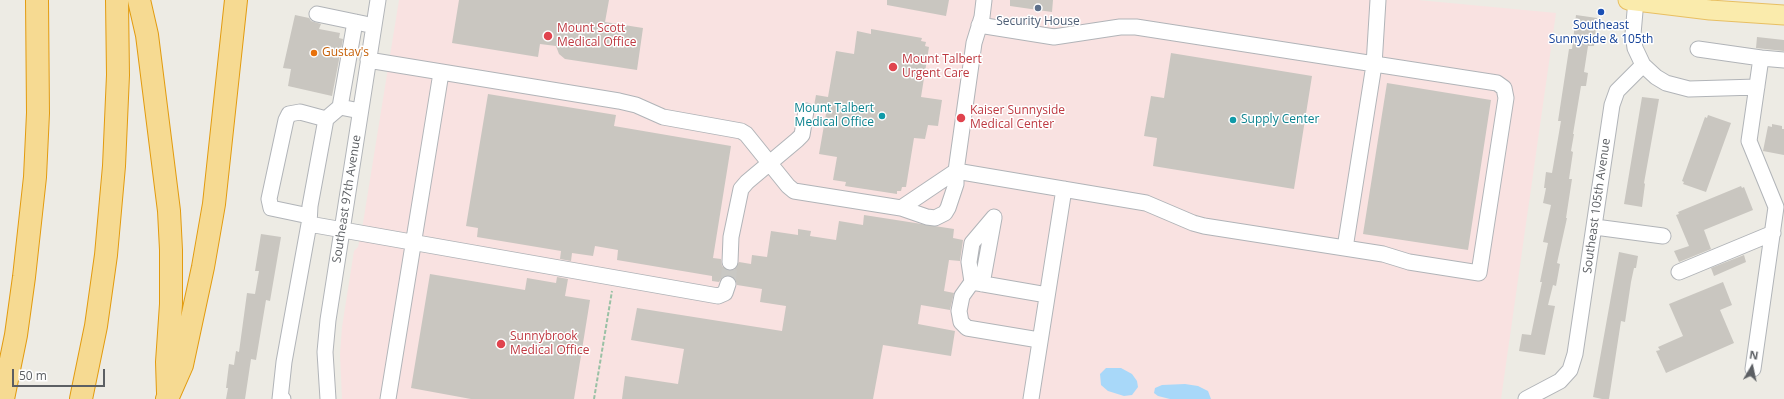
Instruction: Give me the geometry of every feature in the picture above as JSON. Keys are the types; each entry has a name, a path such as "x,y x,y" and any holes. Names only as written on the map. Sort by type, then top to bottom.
{"highway":[{"path":"3,399 16,335 35,177 38,113 37,0"},
{"path":"81,399 96,326 106,255 114,166 118,75 117,0"},
{"path":"139,0 148,35 169,212 172,304 167,362 168,398"},
{"path":"168,398 182,365 202,274 213,210 236,0"}],"main road":[{"path":"1634,0 1710,10 1781,13"}],"street":[{"name":"Southeast 97th Avenue","path":"328,399 325,352 328,320 378,0"},
{"path":"368,60 619,101 636,105 663,117 740,130 746,134 788,186 794,191 900,208 927,217 935,218 945,213 952,200 956,184 956,171 974,43 980,25 984,0"},
{"path":"1345,248 1374,65 1378,0"},
{"path":"1634,0 1634,41 1638,57 1643,65 1652,74 1666,83 1688,89 1757,87"},
{"path":"317,14 374,26"},
{"path":"281,399 284,362 326,119 340,107 355,22"},
{"path":"900,208 956,171 1146,203 1193,223 1204,226 1383,254 1409,262 1479,274 1506,98 1504,88 1497,83 1374,65 1136,26 1120,26 1054,37 980,25"},
{"path":"1698,49 1784,60"},
{"path":"1753,369 1774,233 1776,207 1749,142 1761,58"},
{"name":"Southeast 105th Avenue","path":"1526,399 1560,381 1570,370 1575,354 1614,98 1622,85 1643,65"},
{"path":"388,399 441,73"},
{"path":"340,107 360,111"},
{"path":"730,262 731,237 741,189 747,182 802,135 806,111"},
{"path":"326,119 300,112 289,114 286,120 269,199 271,208 342,231 718,296 725,293 728,284"},
{"path":"1031,399 1039,340 1064,189"},
{"path":"977,283 969,262 972,243 994,217"},
{"path":"1595,227 1663,236"},
{"path":"1679,272 1774,233"},
{"path":"977,283 1047,295"},
{"path":"977,283 962,296 959,311 961,322 967,328 1039,340"}],"path":[{"path":"594,399 612,289"}],"shaded area":[{"name":"Kaiser Sunnyside Medical Center","path":"399,0 1418,0 1556,13 1501,399 342,399 340,354 342,327 354,251 358,247 363,223"}],"water":[{"path":"1106,368 1121,368 1132,374 1137,381 1138,387 1132,395 1124,396 1108,391 1101,385 1100,374"},
{"path":"1185,384 1198,386 1208,391 1211,399 1170,399 1158,396 1154,393 1155,388 1162,385"}],"building":[{"name":"Mount Scott Medical Office","path":"459,0 609,0 605,22 643,28 637,70 565,59 559,54 556,46 540,44 538,57 452,43"},
{"path":"887,0 949,0 946,16 887,5"},
{"name":"Security House","path":"1010,0 1053,0 1052,12 1010,6"},
{"name":"Gustav's","path":"295,15 309,18 311,21 321,24 319,29 340,33 339,38 343,39 332,96 288,86 291,69 283,68"},
{"path":"1576,15 1597,18 1594,46 1588,46 1584,72 1588,73 1586,86 1581,86 1573,134 1571,151 1573,152 1569,179 1572,179 1567,218 1557,263 1560,264 1556,286 1553,285 1548,305 1555,306 1545,355 1519,351 1522,334 1531,335 1542,282 1540,282 1548,243 1543,242 1551,205 1543,203 1546,188 1544,188 1546,172 1552,173 1561,121 1558,121 1569,49 1572,49"},
{"name":"Mount Talbert Medical Office","path":"871,29 922,38 921,41 926,42 925,46 929,47 921,97 942,100 938,126 928,125 925,139 914,138 906,187 902,187 901,191 897,191 897,194 845,186 846,182 833,180 837,157 819,154 827,108 814,106 816,95 828,97 836,51 854,54 857,31 871,34"},
{"path":"1757,37 1784,40 1784,51 1756,48"},
{"name":"Supply Center","path":"1171,53 1312,76 1294,189 1153,166 1157,138 1144,136 1151,96 1164,98"},
{"path":"1387,83 1491,100 1468,250 1363,234"},
{"path":"488,94 616,115 614,126 731,146 713,258 721,259 722,266 729,271 734,270 739,262 751,264 752,255 767,257 771,231 798,235 798,229 811,231 810,236 836,240 839,221 863,225 864,215 954,229 953,238 963,240 960,261 949,260 944,291 954,293 950,310 921,305 918,324 955,331 951,356 883,345 873,399 622,399 625,376 678,384 684,349 631,340 637,308 782,331 786,306 760,302 762,289 737,285 735,278 731,276 722,277 719,282 712,281 712,276 617,260 618,250 595,246 593,256 572,253 571,261 560,259 561,251 477,237 478,228 466,226"},
{"path":"1642,97 1659,99 1644,183 1642,207 1624,204"},
{"path":"1708,115 1731,123 1706,192 1683,184 1684,182 1682,181 1705,117 1707,118"},
{"path":"1772,124 1782,126 1782,129 1784,129 1784,155 1763,151 1768,126 1772,127"},
{"path":"1741,186 1742,188 1744,187 1753,210 1704,230 1711,249 1679,262 1674,251 1689,246 1676,215 1679,214 1678,212"},
{"path":"261,234 281,237 270,301 266,300 256,360 251,359 245,399 226,399 229,364 234,365 236,351 239,352 247,293 255,294 259,271 255,271"},
{"path":"1619,252 1638,256 1631,282 1625,322 1621,321 1609,399 1602,399 1593,397"},
{"path":"1744,255 1746,262 1714,276 1711,268"},
{"name":"Sunnybrook Medical Office","path":"430,274 525,290 527,278 556,283 557,277 568,279 565,296 590,300 574,399 471,399 411,388"},
{"path":"1723,282 1732,305 1720,310 1734,343 1666,373 1656,351 1660,350 1658,347 1683,336 1669,304"}],"tunnel":[{"path":"728,284 730,262"}],"place":[{"name":"Security House","path":"1038,8"},
{"name":"Southeast Sunnyside & 105th","path":"1601,12"},
{"name":"Mount Scott Medical Office","path":"548,36"},
{"name":"Gustav's","path":"314,53"},
{"name":"Mount Talbert Urgent Care","path":"893,67"},
{"name":"Mount Talbert Medical Office","path":"882,116"},
{"name":"Kaiser Sunnyside Medical Center","path":"961,118"},
{"name":"Supply Center","path":"1233,120"},
{"name":"Sunnybrook Medical Office","path":"501,344"}]}
